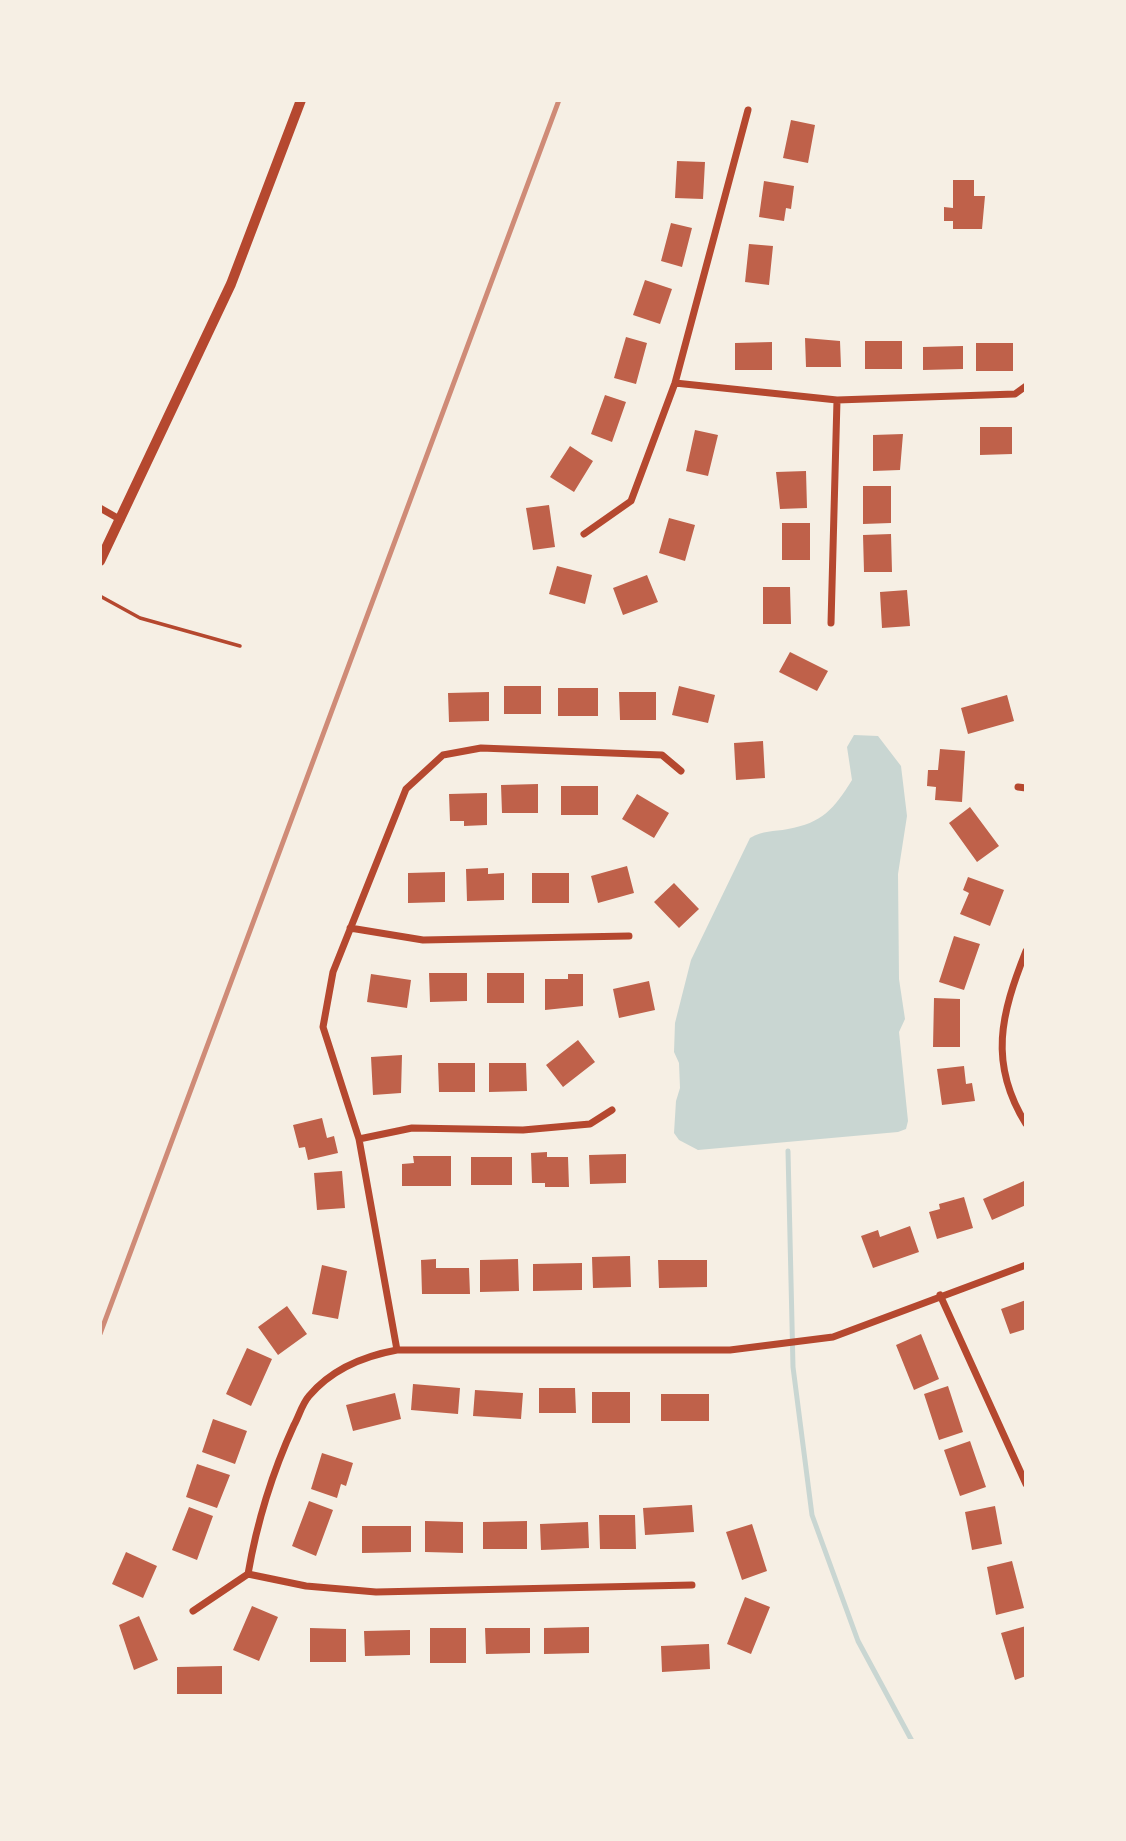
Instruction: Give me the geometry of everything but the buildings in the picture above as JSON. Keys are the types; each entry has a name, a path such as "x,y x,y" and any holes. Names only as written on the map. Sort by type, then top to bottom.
{"main road":[{"path":"100,561 230,284 301,100"}],"street":[{"path":"584,534 631,500 675,383 748,110"},
{"path":"675,383 837,400 1015,394 1026,386"},
{"path":"831,623 837,400"},
{"path":"100,508 121,520"},
{"path":"397,1350 359,1139 323,1027 333,972 407,789 443,755 481,748 614,751 662,755 681,771"},
{"path":"350,928 423,940 629,936"},
{"path":"1026,951 1013,984 1000,1036 1005,1082 1026,1124"},
{"path":"359,1139 412,1128 523,1130 590,1124 612,1110"},
{"path":"248,1574 256,1530 278,1462 308,1397 343,1368 369,1355 397,1350 730,1350 792,1344 833,1337 1026,1265"},
{"path":"940,1295 1026,1484"},
{"path":"193,1611 248,1574 306,1586 376,1592 692,1585"}],"lane":[{"path":"100,596 140,618 240,646"}],"shaded area":[{"path":"854,735 878,736 901,766 907,816 898,874 899,979 905,1019 899,1032 908,1121 906,1129 898,1132 698,1150 679,1140 674,1133 676,1101 680,1088 679,1063 674,1052 675,1023 691,960 750,838 764,832 810,823 826,813 839,799 852,780 847,747"}],"waterway":[{"path":"788,1151 793,1367 812,1515 858,1641 912,1741"}],"railway":[{"path":"100,1334 559,100"}]}
